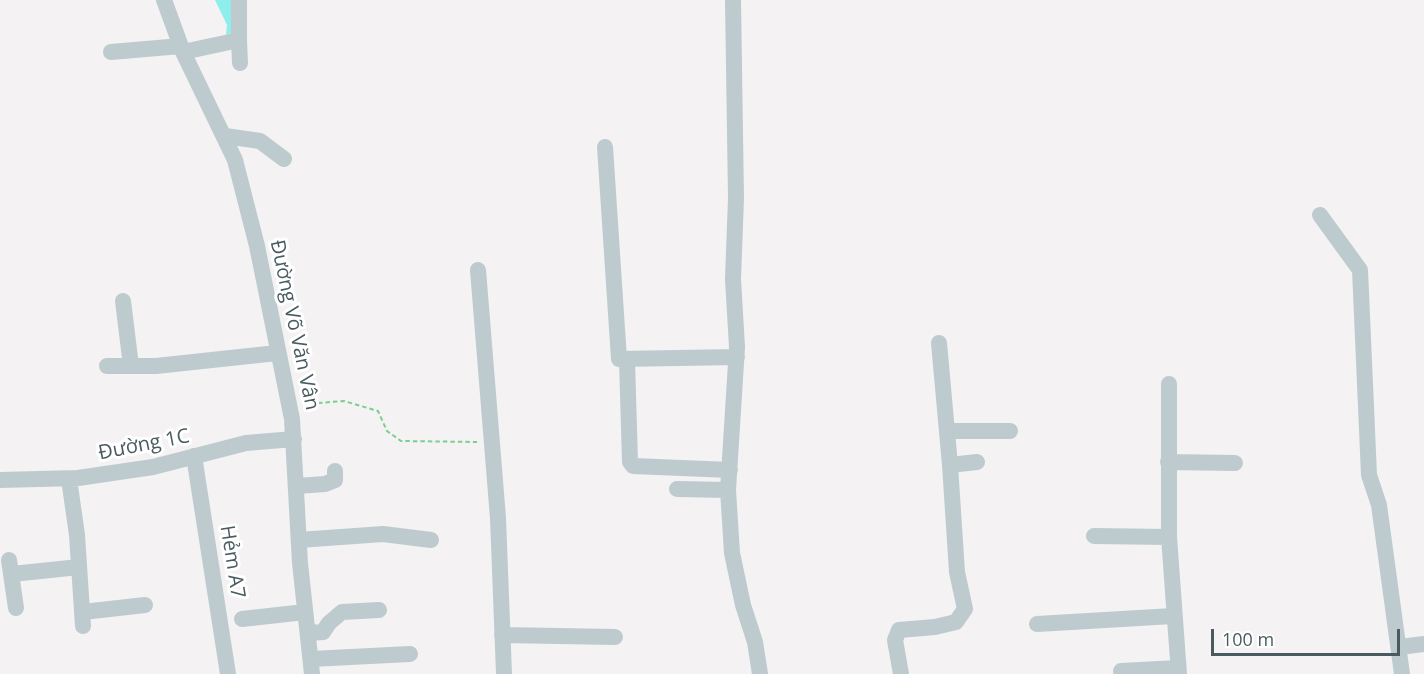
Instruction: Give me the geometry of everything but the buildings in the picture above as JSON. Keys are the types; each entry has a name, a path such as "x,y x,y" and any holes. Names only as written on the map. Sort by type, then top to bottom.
{"street":[{"name":"Đường Võ Văn Vân","path":"164,0 182,49 235,160 257,246 294,439 299,540 311,667"},
{"path":"239,0 240,63"},
{"path":"733,0 735,39 734,279 737,357 728,490 732,553 743,605 755,642 760,674"},
{"path":"111,52 182,49 239,40"},
{"path":"225,136 260,141 284,159"},
{"path":"605,147 618,355 622,361 737,357"},
{"path":"1320,215 1360,270 1369,475 1379,505 1402,674"},
{"path":"478,270 498,518 504,674"},
{"path":"123,301 131,366"},
{"path":"901,674 895,640 899,630 935,627 956,622 965,609 957,572 939,343"},
{"path":"107,366 195,363 277,353"},
{"path":"627,360 630,462 633,466 730,470"},
{"path":"1120,671 1179,671 1168,537 1169,384"},
{"path":"947,432 1010,431"},
{"name":"Đường 1C","path":"0,480 69,478 153,467 246,443 294,439"},
{"name":"Hẻm A7","path":"194,456 228,674"},
{"path":"950,465 977,462"},
{"path":"1168,462 1235,463"},
{"path":"297,486 325,484 334,480 335,471"},
{"path":"69,478 77,535 83,619 145,605"},
{"path":"677,489 728,490"},
{"path":"299,540 383,534 431,540"},
{"path":"1094,536 1168,537"},
{"path":"16,608 11,567 79,567"},
{"path":"308,633 323,632 329,623 342,612 379,610"},
{"path":"242,619 305,612"},
{"path":"1037,624 1173,616"},
{"path":"502,635 615,637"},
{"path":"1400,647 1424,644"},
{"path":"311,667 410,654"}],"path":[{"path":"318,403 344,400 378,411 387,431 401,441 490,441"}],"water":[{"path":"215,0 234,0 238,31 226,35 227,25"}]}
